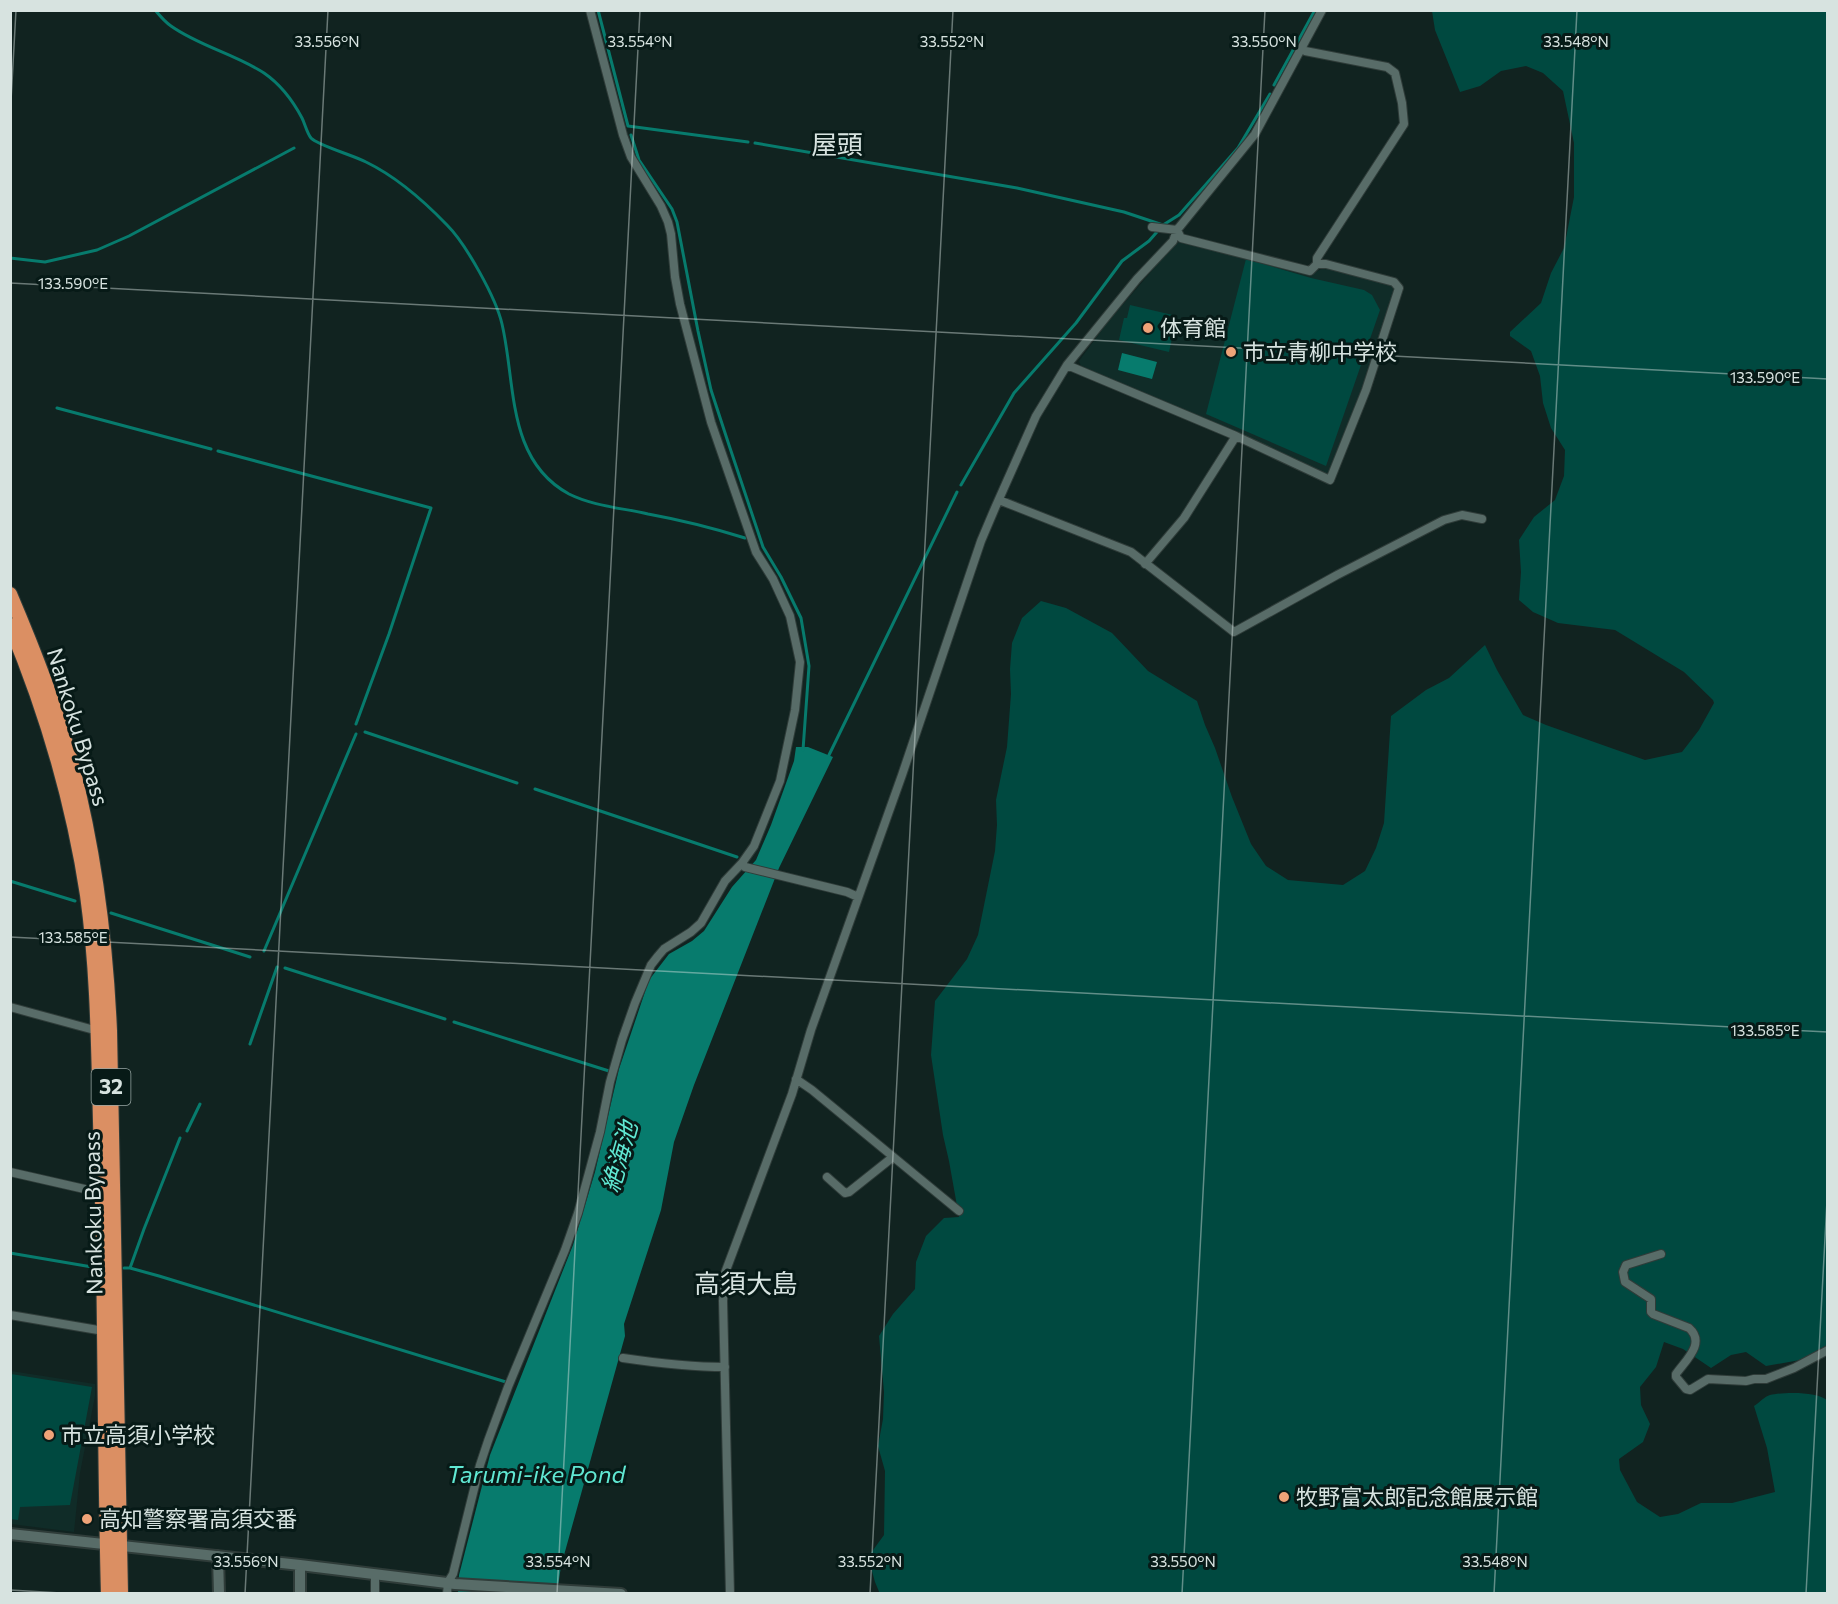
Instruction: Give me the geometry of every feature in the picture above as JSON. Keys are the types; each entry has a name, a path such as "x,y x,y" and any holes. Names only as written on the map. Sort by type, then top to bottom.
{"highway":[{"name":"Nankoku Bypass","path":"10,594 47,687 69,756 88,835 102,923 110,1031 113,1545 108,1593"},
{"name":"Nankoku Bypass","path":"10,625 36,691 58,762 73,822 87,896 98,1031 104,1331 113,1545 121,1593"}],"street":[{"path":"450,1587 480,1465 508,1387 578,1213 622,1040 643,982 651,965 664,949 701,923 725,881 744,865 754,846 780,782 795,710 800,662 790,616 773,579 756,552 711,422 680,304 668,222 661,206 631,157 590,10"},
{"path":"730,1593 723,1301 725,1273 792,1094 811,1030 902,775 981,541 1036,416 1067,364 1137,279 1173,241 1177,230 1255,134 1322,10"},
{"path":"1177,230 1181,238 1311,271 1317,264 1317,258 1404,124 1395,73 1388,67 1302,49"},
{"path":"1152,227 1177,230"},
{"path":"1067,364 1236,436 1330,480 1366,390 1399,288 1394,282 1326,264 1317,264"},
{"path":"1145,564 1184,518 1236,436"},
{"path":"999,500 1131,552 1234,632 1337,575 1444,520 1462,515 1482,519"},
{"path":"744,865 847,892 858,897"},
{"path":"10,1007 98,1031"},
{"path":"796,1079 959,1211"},
{"path":"827,1178 844,1193 849,1192 893,1157"},
{"path":"10,1172 102,1193"},
{"path":"1661,1254 1626,1265 1623,1272 1625,1282 1650,1299 1653,1314 1693,1331 1696,1341 1695,1349 1676,1374 1686,1389 1690,1390 1708,1379 1746,1381 1766,1379 1794,1368 1827,1350"},
{"path":"10,1315 104,1331"},
{"path":"623,1358 697,1367 725,1367"},
{"path":"10,1534 375,1574 450,1587 562,1589 621,1593"},
{"path":"218,1556 219,1593"},
{"path":"300,1565 300,1593"},
{"path":"375,1574 375,1593"}],"shaded area":[{"path":"1432,11 1827,11 1827,1345 1800,1360 1766,1366 1746,1352 1731,1355 1711,1368 1683,1349 1664,1342 1656,1367 1640,1387 1641,1405 1650,1424 1643,1442 1619,1459 1620,1470 1637,1502 1660,1517 1678,1514 1701,1503 1732,1503 1775,1492 1767,1448 1754,1406 1766,1397 1776,1394 1817,1395 1828,1401 1827,1593 880,1594 868,1557 884,1535 885,1471 878,1446 883,1419 884,1392 879,1336 893,1314 915,1289 916,1262 926,1236 944,1218 959,1217 943,1135 931,1055 935,1001 967,959 978,935 995,851 996,800 1007,747 1012,643 1022,618 1041,601 1066,608 1112,633 1148,671 1197,701 1251,844 1266,866 1288,880 1343,885 1365,871 1384,823 1391,716 1426,690 1449,678 1485,645 1523,715 1645,760 1682,752 1699,730 1714,703 1684,672 1615,630 1558,623 1533,612 1519,600 1521,572 1519,540 1534,517 1555,500 1564,476 1565,450 1551,428 1543,403 1540,376 1531,351 1510,336 1510,332 1541,303 1551,273 1564,248 1574,197 1574,143 1563,91 1543,73 1526,66 1501,71 1480,86 1460,92 1435,30"},
{"name":"市立青柳中学校","path":"1179,242 1312,274 1325,267 1393,285 1396,289 1369,371 1331,472 1327,475 1081,366 1079,361 1107,323"},
{"path":"1246,259 1311,278 1364,290 1372,295 1380,310 1326,466 1206,414"},
{"name":"体育館","path":"1130,305 1177,316 1169,352 1119,340 1124,318 1127,318"},
{"name":"市立高須小学校","path":"11,1371 95,1384 95,1396 80,1473 74,1532 11,1524"},
{"name":"市立高須小学校","path":"11,1374 92,1387 70,1505 20,1507 18,1520 11,1519"}],"water":[{"path":"1122,353 1157,362 1152,379 1118,370"},
{"name":"Tarumi-ike Pond","path":"796,747 808,747 833,757 779,868 674,1142 661,1210 624,1324 625,1336 561,1566 557,1593 458,1594 459,1575 490,1455 573,1245 595,1172 619,1069 649,980 669,954 704,931 732,887 756,860 794,761"}],"waterway":[{"path":"155,10 167,23 182,33 264,73 290,99 311,138 366,162 399,182 419,198 455,234 479,272 499,313 517,418 524,441 534,461 549,479 569,494 588,501 685,522 745,538"},
{"path":"598,10 628,126 748,142"},
{"path":"1274,85 1315,10"},
{"path":"961,485 1014,393 1076,323 1122,261 1149,241 1163,225 1179,215 1238,148 1270,94"},
{"path":"631,135 639,160 672,209 677,222 711,390 763,547 801,618 809,666 803,750"},
{"path":"755,143 1017,188 1124,212 1163,225"},
{"path":"10,258 45,262 97,250 129,236 294,148"},
{"path":"57,408 211,449"},
{"path":"218,451 431,508 356,724"},
{"path":"829,755 957,492"},
{"path":"365,732 517,783"},
{"path":"264,951 356,734"},
{"path":"535,789 737,857"},
{"path":"10,881 75,901"},
{"path":"111,913 250,957"},
{"path":"250,1044 277,967"},
{"path":"285,968 445,1019"},
{"path":"454,1022 609,1071"},
{"path":"187,1131 200,1104"},
{"path":"130,1268 180,1138"},
{"path":"10,1253 92,1267"},
{"path":"124,1268 159,1276 506,1382"}],"place":[{"name":"体育館","path":"1148,328"},
{"name":"市立青柳中学校","path":"1231,352"},
{"name":"市立高須小学校","path":"49,1435"},
{"name":"牧野富太郎記念館展示館","path":"1284,1497"},
{"name":"高知警察署高須交番","path":"87,1519"}],"district":[{"name":"屋頭","path":"837,145"},
{"name":"高須大島","path":"746,1284"}],"water label":[{"name":"絶海池","path":"620,1157"}]}
